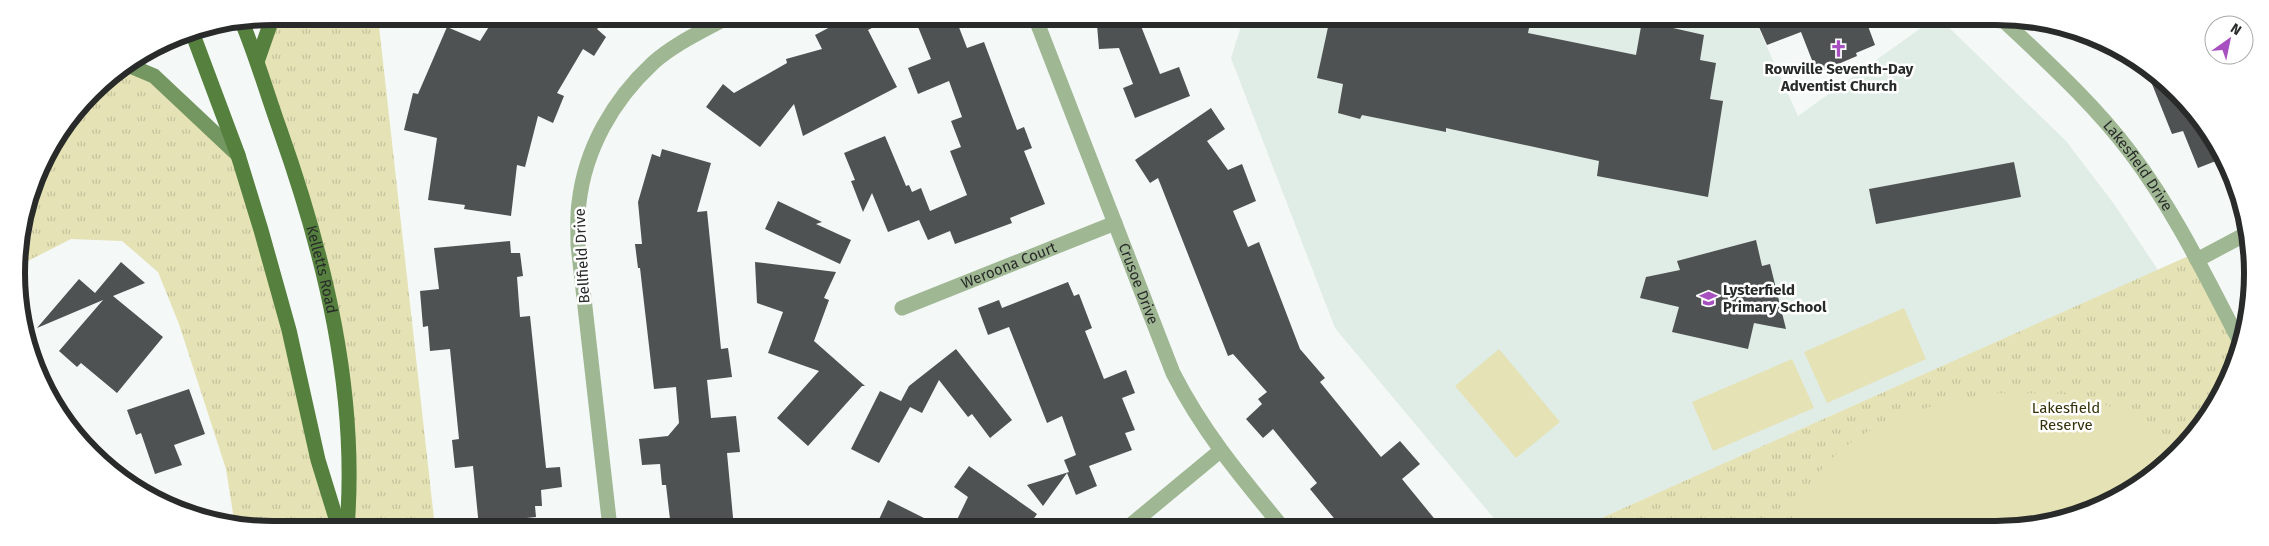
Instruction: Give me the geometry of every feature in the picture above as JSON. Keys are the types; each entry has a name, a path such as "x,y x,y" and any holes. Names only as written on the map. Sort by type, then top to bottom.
{"main road":[{"path":"258,59 270,25"},
{"name":"Kelletts Road","path":"244,27 258,59 300,184 336,332 347,408 350,484 347,521"},
{"path":"194,38 238,155 271,266 289,330 318,460 337,521"},
{"path":"134,68 154,76 238,155"}],"street":[{"name":"Bellfield Drive","path":"609,521 578,245 578,205 586,163 606,120 653,62 672,48 714,25"},
{"name":"Crusoe Drive","path":"1038,25 1173,373 1187,400 1220,451 1277,521"},
{"name":"Lakesfield Drive","path":"2009,26 2075,88 2124,145 2156,188 2236,335"},
{"name":"Weroona Court","path":"902,308 1115,223"},
{"path":"2197,260 2241,237"},
{"path":"1135,521 1220,451"}],"shaded area":[{"name":"Lysterfield Primary School","path":"1241,25 1757,25 1798,116 1925,25 1946,25 2066,141 2114,204 2158,270 1595,521 1496,521 1335,328 1231,58"}],"green space":[{"path":"270,25 380,25 379,26 434,521 347,521 335,330 258,59"},
{"path":"134,68 154,76 238,155 337,521 273,521 234,518 226,469 179,324 158,272 122,241 71,239 26,262 27,241 33,209 44,178 58,149 87,109 122,76"},
{"name":"Lakesfield Reserve","path":"2193,254 2236,335 2225,368 2211,397 2182,437 2147,470 2120,488 2091,502 2060,513 2028,519 1996,521 1595,521"},
{"path":"1904,308 1926,359 1827,403 1804,352"},
{"path":"1499,349 1560,422 1516,458 1455,386"},
{"path":"1792,359 1814,408 1713,451 1692,402"},
{"path":"1994,393 2067,394 2085,398 2119,411 2135,420 2171,448 2147,470 2120,488 2091,502 2060,513 2028,519 1996,521 1794,521 1804,496 1822,469 1844,448 1870,431 1899,417 1962,399"}],"building":[{"path":"490,25 601,25 597,29 606,37 594,56 583,49 557,93 564,96 553,123 538,116 525,167 517,165 511,216 464,209 465,205 428,200 437,138 404,130 413,93 418,94 447,27 480,41"},
{"path":"834,25 878,25 868,30 897,87 803,136 794,104 760,147 706,107 723,84 734,93 787,63 786,59 822,49 815,35"},
{"path":"917,25 958,25 967,48 984,42 1017,130 1024,127 1032,148 1024,151 1045,204 1010,218 1012,223 955,244 950,231 928,240 919,220 888,232 872,193 863,212 851,181 855,180 844,153 885,136 906,186 909,185 912,192 921,188 930,211 967,195 950,151 961,147 951,121 962,117 949,81 918,94 908,68 931,59"},
{"path":"1097,25 1141,25 1160,74 1179,67 1190,96 1135,118 1123,88 1133,84 1119,48 1099,49"},
{"path":"1328,25 1530,25 1528,33 1636,55 1641,25 1660,25 1704,35 1700,60 1716,63 1710,99 1723,101 1708,197 1597,176 1599,161 1446,128 1446,132 1362,115 1360,119 1338,113 1343,84 1317,78"},
{"name":"Rowville Seventh-Day Adventist Church","path":"1758,25 1868,25 1875,45 1856,53 1857,56 1817,73 1801,32 1767,45"},
{"path":"2150,78 2193,122 2217,161 2198,168 2183,131 2172,134"},
{"path":"1211,108 1225,129 1207,141 1228,170 1242,164 1256,201 1233,211 1248,247 1259,242 1300,349 1325,378 1320,382 1381,457 1400,441 1420,464 1402,479 1436,521 1336,521 1310,489 1317,483 1273,429 1263,438 1246,419 1262,404 1258,399 1267,392 1233,354 1228,356 1158,178 1150,183 1135,160"},
{"path":"662,149 711,163 697,212 707,211 721,349 728,348 732,377 707,380 711,418 736,416 740,452 727,453 733,521 670,521 666,485 662,485 660,464 642,465 639,439 668,436 679,423 676,387 654,389 640,268 638,268 635,244 642,244 638,202 652,154 660,157"},
{"path":"2014,162 2021,197 1876,224 1869,189"},
{"path":"778,201 822,222 816,224 851,240 840,264 765,229"},
{"path":"1756,240 1762,266 1770,264 1786,329 1754,323 1748,349 1672,332 1679,307 1640,298 1646,277 1680,270 1677,261"},
{"path":"510,241 511,253 520,253 523,276 517,277 520,317 530,316 546,468 560,467 562,487 541,490 542,506 535,506 536,517 478,521 473,466 455,468 452,440 459,439 450,349 430,351 428,326 423,327 420,291 439,289 434,248"},
{"path":"121,262 145,283 113,296 163,337 117,393 81,363 77,367 59,351 103,300 37,328 79,279 95,293"},
{"path":"755,262 836,272 824,298 829,300 814,341 865,386 862,386 808,446 777,418 819,371 768,353 783,312 757,303"},
{"path":"1068,282 1074,296 1079,294 1092,328 1085,331 1104,379 1126,370 1135,393 1122,398 1135,430 1125,433 1132,450 1089,466 1097,486 1076,495 1067,473 1043,506 1027,485 1069,472 1064,460 1076,455 1062,416 1047,423 1009,327 988,335 978,308 999,300 1002,308"},
{"path":"956,349 1012,420 990,438 972,414 968,417 939,380 922,413 910,407 879,463 851,449 880,391 901,401 909,386"},
{"path":"189,389 205,434 174,445 182,465 155,474 141,433 136,435 127,410"},
{"path":"969,466 1037,514 1032,521 956,521 968,497 954,487"},
{"path":"888,500 930,521 878,521"}],"place":[{"name":"Rowville Seventh-Day Adventist Church","path":"1839,48"},
{"name":"Lysterfield Primary School","path":"1709,299"}]}
